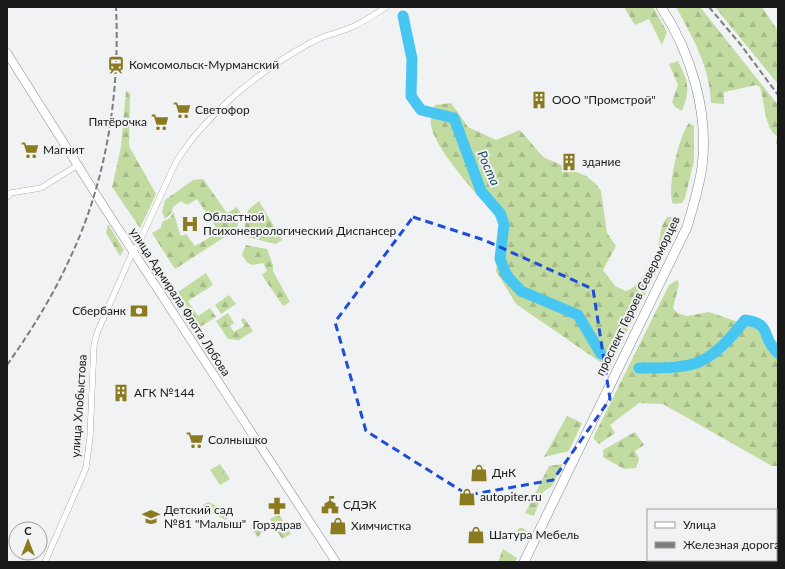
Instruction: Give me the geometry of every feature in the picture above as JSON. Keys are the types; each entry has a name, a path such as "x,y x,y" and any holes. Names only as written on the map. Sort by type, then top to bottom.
{"main road":[{"name":"проспект Героев Североморцев","path":"524,562 687,227 697,194 702,167 703,147 698,99 686,53 661,7"}],"street":[{"name":"улица Хлобыстова","path":"46,562 86,468 89,445 94,345 97,333 133,251 138,245 183,150 234,94 283,59 312,42 351,28 386,7"},
{"name":"улица Адмирала Флота Лобова","path":"7,53 133,251 336,562"},
{"path":"7,197 10,193 41,188 78,165"}],"highlighted area":[{"path":"413,217 484,240 593,289 610,399 553,480 468,495 366,431 335,322"}],"green space":[{"path":"624,7 653,7 667,32 662,45 649,19 635,25"},
{"path":"676,7 700,7 778,105 778,145 776,144 777,136 767,121 760,87 756,85 724,92 724,104 711,103 708,77 700,53"},
{"path":"715,7 762,7 778,31 778,84"},
{"path":"678,61 687,85 687,97 682,111 675,107 672,102 678,85 669,64"},
{"path":"126,91 130,93 129,146 156,194 140,228 112,187 121,147"},
{"path":"451,103 468,127 496,140 520,130 543,157 586,176 595,183 601,191 607,233 616,246 603,270 615,286 626,291 631,289 639,282 654,261 658,268 609,368 516,304 496,271 502,223 451,163 435,138 431,126 435,105"},
{"path":"689,123 694,126 694,161 685,198 682,203 673,204 671,198 672,176 681,139"},
{"path":"203,179 227,213 237,207 240,212 237,229 175,269 152,233 161,228 162,222 170,218 173,212 181,236 186,234 195,246 219,232 197,199 187,205 181,201 173,207 172,212 165,219 162,212 165,200 193,180"},
{"path":"259,201 282,240 276,244 243,236 248,210"},
{"path":"667,217 672,217 673,228 665,252 658,246 662,226"},
{"path":"108,224 124,250 120,256 106,233"},
{"path":"246,245 267,249 273,265 273,271 290,302 283,306 262,275 267,271 263,263 252,265 247,262 242,255"},
{"path":"206,273 213,285 188,301 198,316 210,308 216,317 200,327 178,292"},
{"path":"677,280 679,284 673,308 677,313 687,316 709,312 738,322 753,324 778,343 778,466 772,466 663,404 639,403 610,425 615,433 599,444 594,439 594,436 669,285"},
{"path":"229,295 236,304 221,314 215,305"},
{"path":"228,313 234,323 230,326 234,332 244,326 241,320 244,318 253,331 239,340 228,339 216,321"},
{"path":"567,416 582,423 569,451 544,457"},
{"path":"635,432 644,445 635,451 639,459 636,468 624,469 603,457 603,450"},
{"path":"220,464 230,479 220,485 210,470"},
{"path":"563,464 552,486 543,492 534,516 525,513 549,466"},
{"path":"209,502 231,514 226,520 202,508 204,504"},
{"path":"279,514 291,534 282,539 270,519"},
{"path":"255,524 262,532 258,537 251,528"},
{"path":"519,528 523,528 530,534 526,540 517,537 516,532"},
{"path":"503,549 517,558 515,562 498,562"}],"waterway":[{"name":"Роста","path":"403,16 412,59 411,96 421,110 454,118 481,191 500,213 504,224 500,259 507,276 521,291 578,315 601,354"},
{"name":"Роста","path":"639,368 672,367 697,363 721,347 745,320 760,325 766,332 769,342 778,353"}],"railway":[{"path":"7,365 49,300 83,228 93,198 102,167 113,103 116,71 116,7"},
{"path":"709,7 741,45 778,95"}],"place":[{"name":"Комсомольск-Мурманский","path":"116,65"},
{"name":"ООО \"Промстрой\"","path":"539,100"},
{"name":"Светофор","path":"182,110"},
{"name":"Пятёрочка","path":"160,122"},
{"name":"Магнит","path":"30,150"},
{"name":"здание","path":"569,162"},
{"name":"Областной Психоневрологический Диспансер","path":"190,224"},
{"name":"Сбербанк","path":"139,311"},
{"name":"АГК №144","path":"121,393"},
{"name":"Солнышко","path":"195,440"},
{"name":"ДнК","path":"479,473"},
{"name":"autopiter.ru","path":"467,497"},
{"name":"СДЭК","path":"330,505"},
{"name":"Горздрав","path":"277,506"},
{"name":"Детский сад №81 \"Малыш\"","path":"151,517"},
{"name":"Химчистка","path":"338,526"},
{"name":"Шатура Мебель","path":"476,535"}]}
